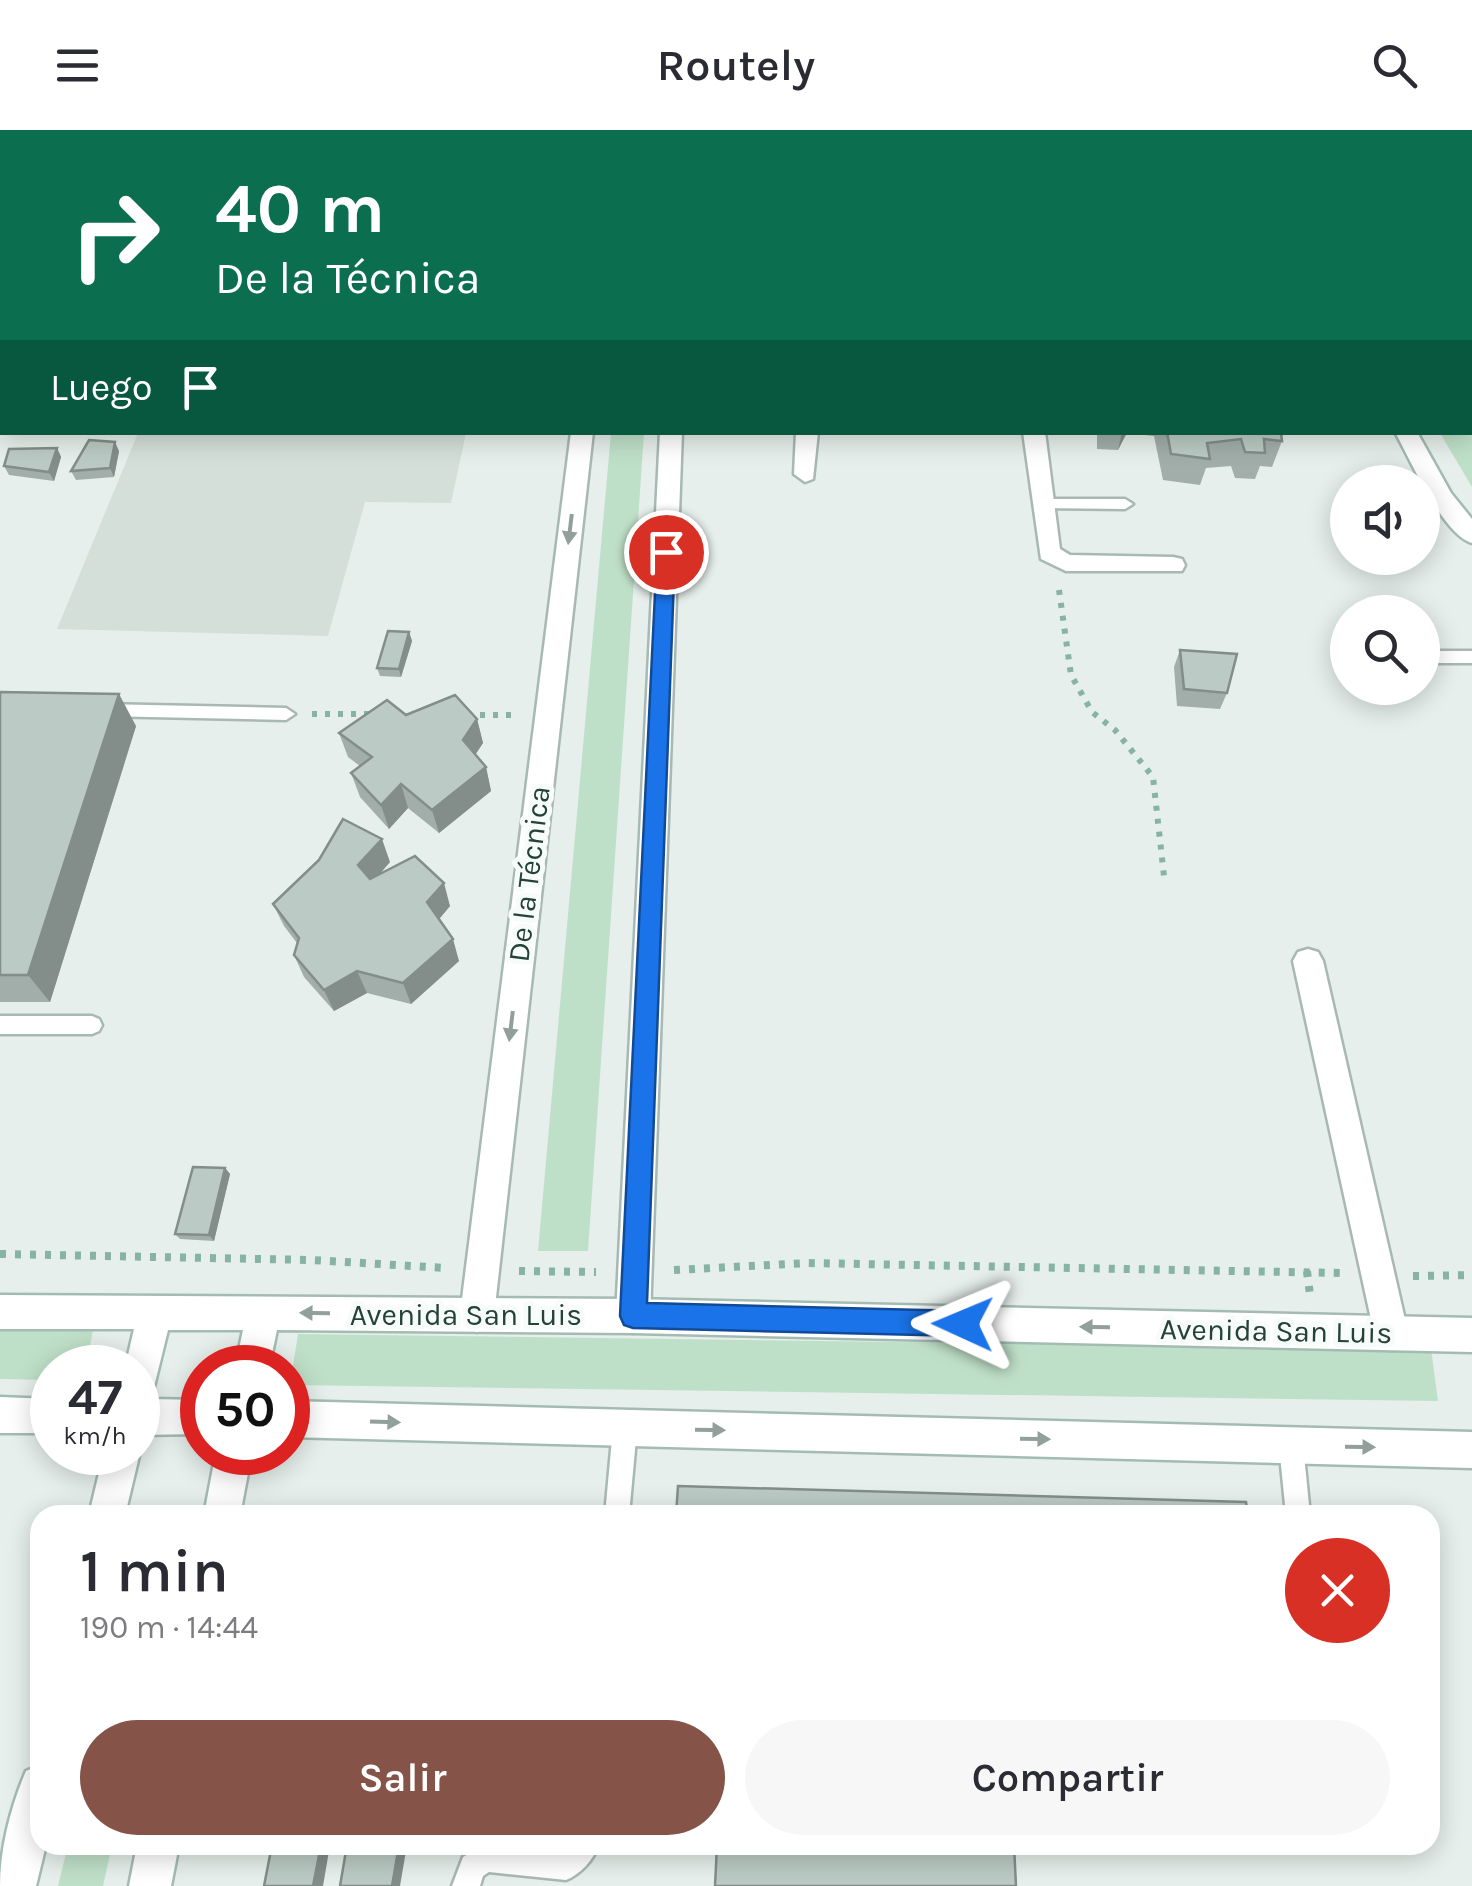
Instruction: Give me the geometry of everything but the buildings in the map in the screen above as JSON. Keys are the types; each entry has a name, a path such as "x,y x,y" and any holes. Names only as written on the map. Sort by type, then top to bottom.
{"street":[{"name":"De la Técnica","path":"477,1315 582,435"},
{"path":"633,1316 671,435"},
{"path":"805,474 807,435"},
{"path":"1034,435 1049,553 1066,563 1173,565"},
{"path":"1408,435 1442,497 1472,535"},
{"path":"1308,960 1391,1333"},
{"name":"Avenida San Luis","path":"0,1312 633,1316 1472,1336"},
{"path":"148,1345 155,1312"},
{"path":"257,1345 264,1313"},
{"path":"0,1415 30,1416"},
{"path":"310,1420 1472,1450"},
{"path":"109,1505 117,1475"},
{"path":"224,1505 230,1475"},
{"path":"15,1886 30,1826"},
{"path":"150,1886 156,1855"}],"lane":[{"path":"1045,504 1125,504"},
{"path":"1440,657 1472,657"},
{"path":"74,710 286,714"},
{"path":"0,1025 92,1025"},
{"path":"618,1505 625,1428"},
{"path":"1291,1445 1297,1505"},
{"path":"466,1886 472,1867 486,1858 566,1866 576,1855"}],"path":[{"path":"1056,559 1071,675 1092,712 1115,730 1153,777 1164,876"},
{"path":"286,714 379,714"},
{"path":"454,715 548,716"},
{"path":"0,1254 312,1260 482,1270 635,1272 808,1264 1472,1276"}],"shaded area":[{"path":"137,435 466,435 451,503 365,502 328,636 57,629"}],"green space":[{"path":"611,435 644,435 588,1251 538,1251"},
{"path":"1441,435 1472,435 1472,487"},
{"path":"0,1329 93,1330 90,1345 30,1345 30,1380 0,1379"},
{"path":"298,1334 1431,1349 1438,1401 310,1385 310,1345 296,1345"},
{"path":"66,1855 110,1855 103,1886 58,1886"}],"route":[{"path":"666,552 633,1316 963,1324"}]}
